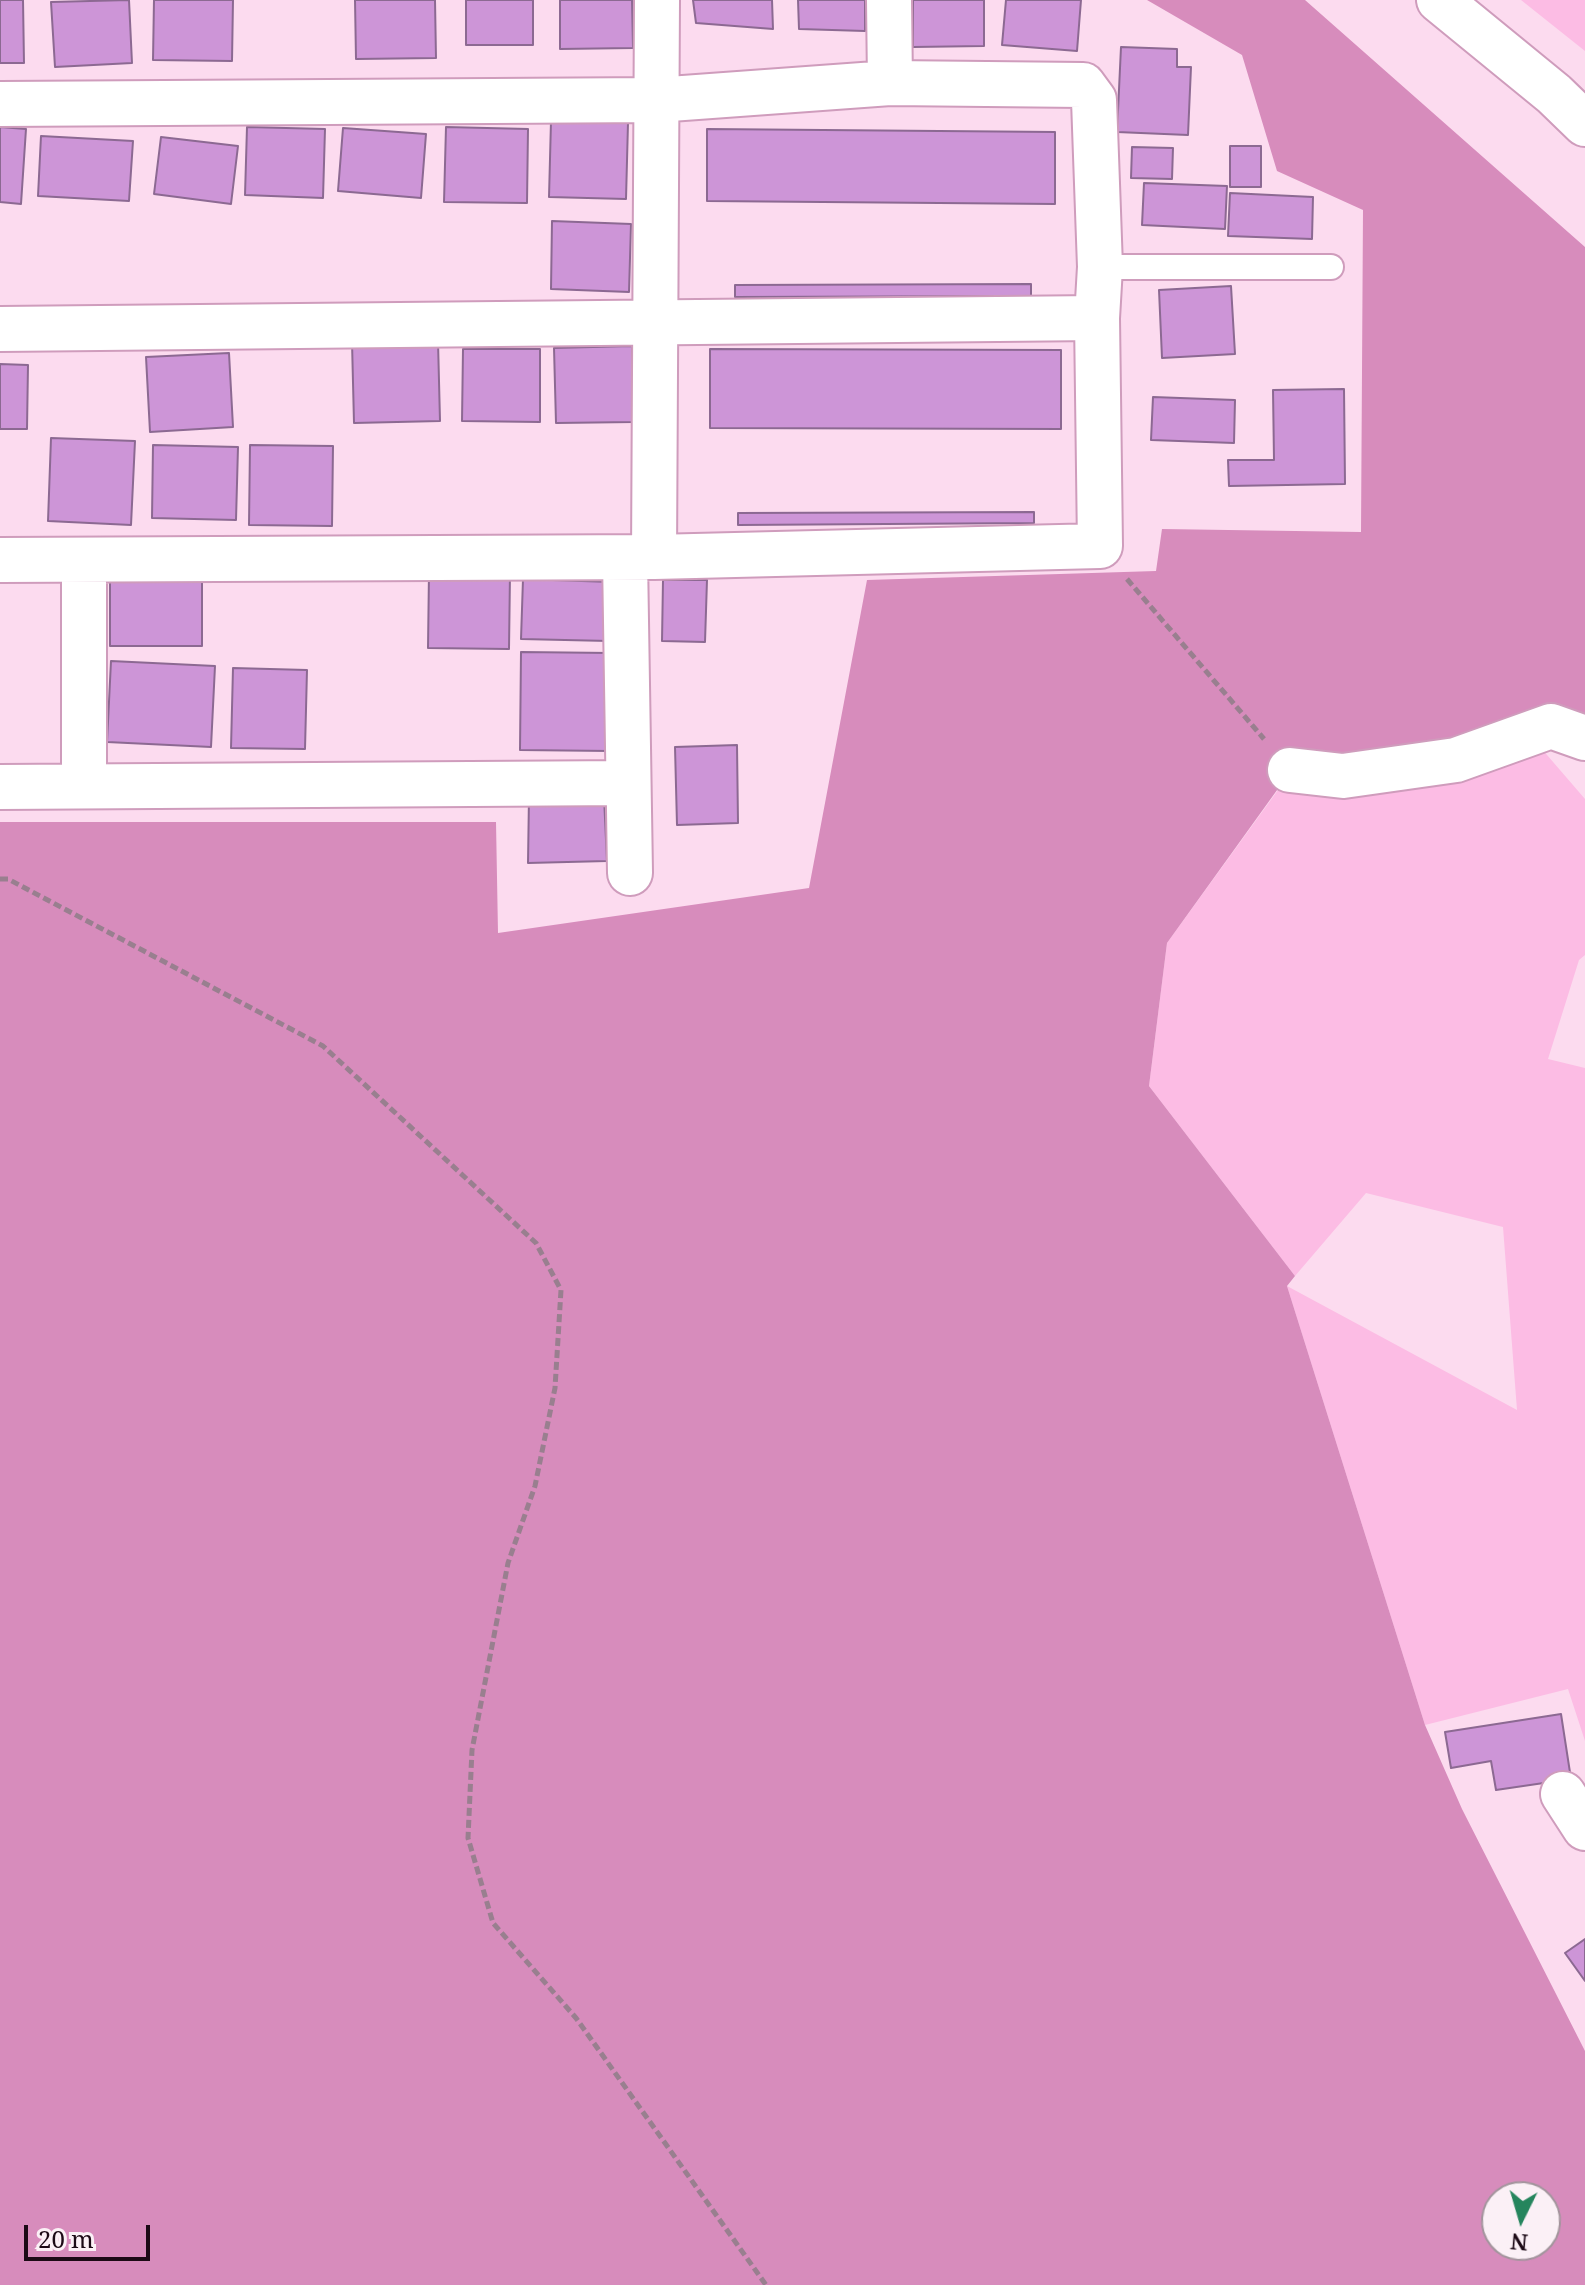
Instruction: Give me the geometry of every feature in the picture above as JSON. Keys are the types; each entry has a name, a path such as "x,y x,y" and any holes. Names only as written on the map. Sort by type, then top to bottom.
{"street":[{"path":"630,873 628,783 655,324 657,0"},
{"path":"889,0 890,83"},
{"path":"1439,0 1554,94 1585,124"},
{"path":"0,104 656,100 890,83 1083,85 1094,100 1100,267 1097,318 1100,546 639,558 0,560"},
{"path":"0,329 1097,318"},
{"path":"84,560 84,786"},
{"path":"1290,770 1343,776 1456,760 1551,726 1585,738"},
{"path":"0,787 628,783"}],"lane":[{"path":"1100,267 1331,267"}],"path":[{"path":"1118,568 1290,770"},
{"path":"0,879 8,879 323,1046 536,1243 561,1290 555,1388 535,1486 508,1563 472,1750 468,1838 493,1923 576,2018 766,2285"}],"shaded area":[{"path":"1147,0 1305,0 1585,247 1585,761 1550,721 1285,779 1167,943 1149,1086 1295,1276 1287,1286 1425,1725 1462,1809 1585,2051 1585,2285 0,2285 0,822 496,822 498,933 809,888 867,580 1156,571 1162,529 1361,532 1363,210 1277,171 1242,55"},
{"path":"1521,0 1585,0 1585,51"},
{"path":"1541,748 1585,799 1585,955 1579,960 1548,1059 1585,1068 1585,1741 1568,1689 1425,1725 1287,1286 1517,1410 1503,1227 1366,1193 1295,1276 1149,1086 1167,943 1286,779"}],"building":[{"path":"0,0 23,0 24,63 0,63"},
{"path":"129,0 132,63 55,67 51,2"},
{"path":"154,0 233,0 232,61 153,60"},
{"path":"355,0 435,0 436,58 356,59"},
{"path":"466,0 533,0 533,45 466,45"},
{"path":"560,0 632,0 633,48 560,49"},
{"path":"693,0 772,0 773,29 696,23"},
{"path":"798,0 865,0 865,31 799,29"},
{"path":"913,0 984,0 984,46 913,47"},
{"path":"1006,0 1081,0 1077,51 1002,45"},
{"path":"1121,47 1177,49 1177,67 1191,67 1188,135 1117,132"},
{"path":"551,121 628,123 626,199 549,197"},
{"path":"0,127 26,129 21,204 0,202"},
{"path":"247,127 325,129 323,198 245,195"},
{"path":"446,127 528,129 527,203 444,202"},
{"path":"343,128 426,134 421,198 338,191"},
{"path":"707,129 1055,132 1055,204 707,201"},
{"path":"41,136 133,141 129,201 38,196"},
{"path":"161,137 238,146 231,204 154,194"},
{"path":"1230,146 1261,146 1261,187 1230,187"},
{"path":"1132,147 1173,148 1172,179 1131,178"},
{"path":"1144,183 1227,186 1225,229 1142,225"},
{"path":"1230,193 1313,197 1312,239 1228,236"},
{"path":"552,221 631,224 629,292 551,289"},
{"path":"1031,284 1031,296 735,297 735,285"},
{"path":"1231,286 1235,354 1162,358 1159,290"},
{"path":"438,341 440,421 354,423 352,342"},
{"path":"632,346 634,422 556,423 554,348"},
{"path":"463,349 540,349 540,422 462,421"},
{"path":"710,349 1061,350 1061,429 710,428"},
{"path":"229,353 233,427 150,432 146,357"},
{"path":"0,364 28,365 27,429 0,429"},
{"path":"1344,389 1345,484 1229,486 1228,460 1274,460 1273,390"},
{"path":"1153,397 1235,400 1234,443 1151,440"},
{"path":"51,438 135,441 131,525 48,521"},
{"path":"153,445 238,447 236,520 152,518"},
{"path":"250,445 333,446 332,526 249,525"},
{"path":"1034,512 1034,523 738,525 738,513"},
{"path":"110,571 202,571 202,646 110,646"},
{"path":"429,572 510,573 509,649 428,648"},
{"path":"523,579 611,582 609,641 521,639"},
{"path":"663,580 707,580 705,642 662,641"},
{"path":"521,652 611,653 610,751 520,750"},
{"path":"111,661 215,666 211,747 107,742"},
{"path":"233,668 307,670 305,749 231,748"},
{"path":"737,745 738,823 677,825 675,747"},
{"path":"529,796 604,797 607,861 528,863"},
{"path":"1561,1714 1571,1779 1496,1790 1491,1761 1451,1768 1445,1732"},
{"path":"1585,1939 1585,1981 1565,1953"}]}
